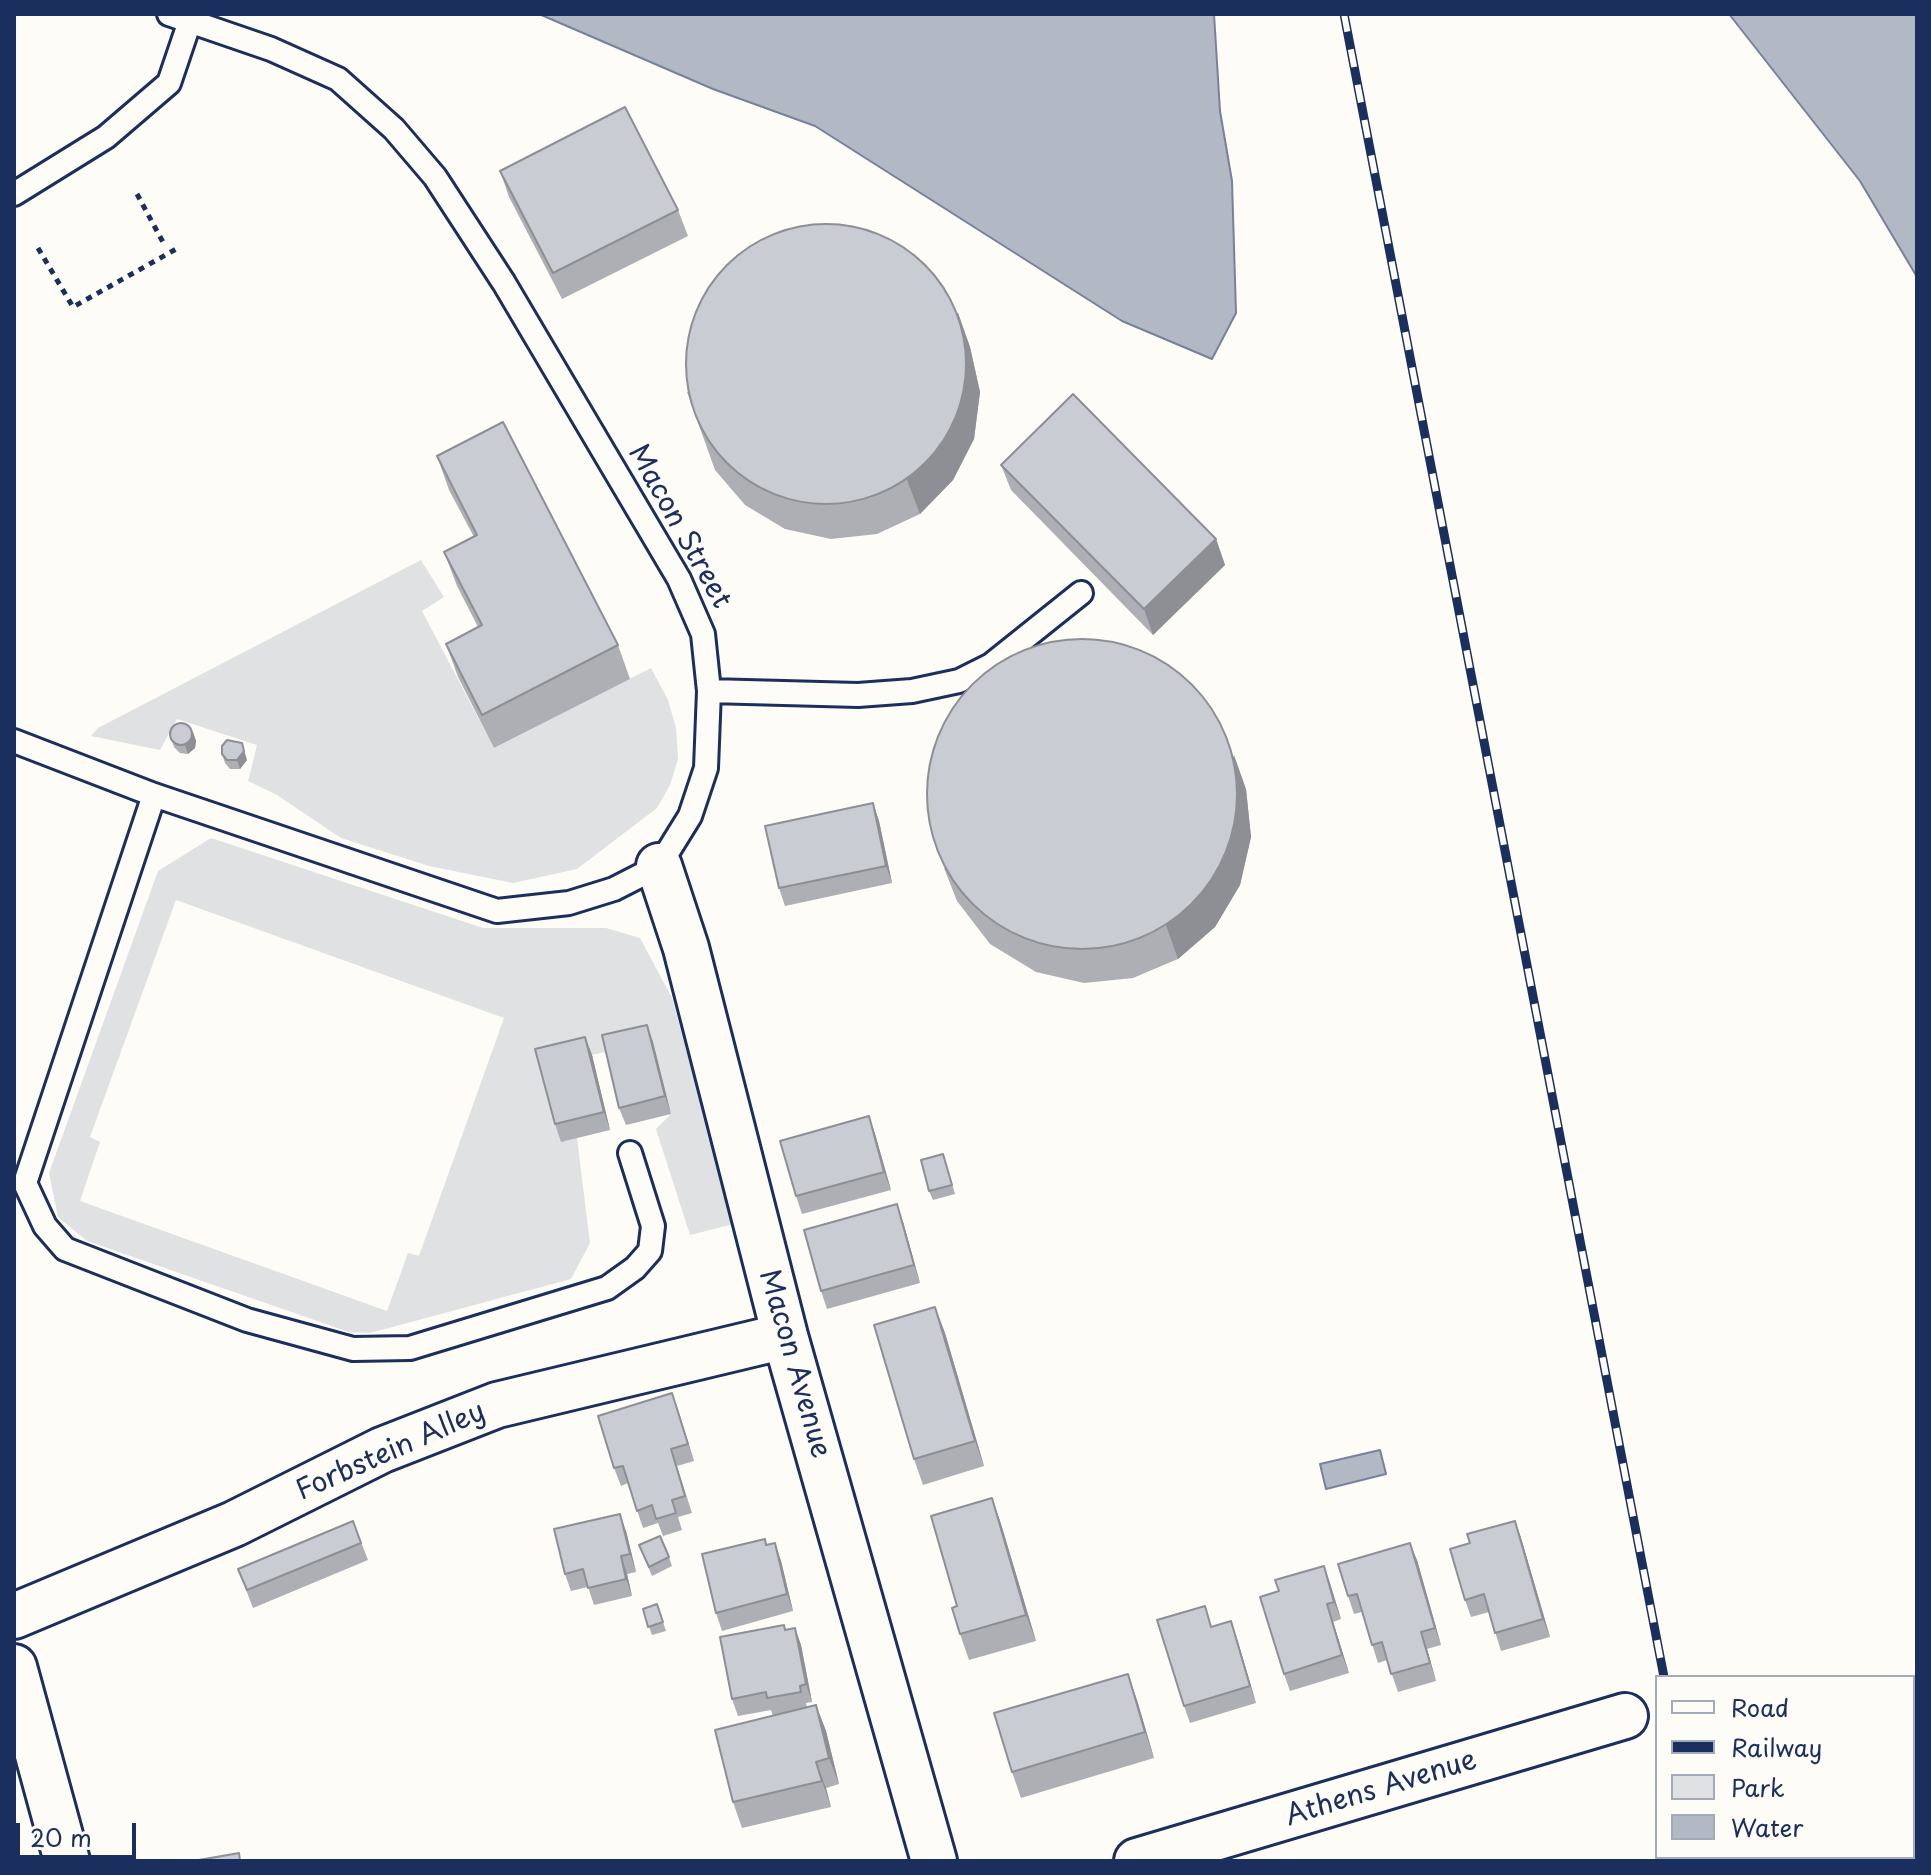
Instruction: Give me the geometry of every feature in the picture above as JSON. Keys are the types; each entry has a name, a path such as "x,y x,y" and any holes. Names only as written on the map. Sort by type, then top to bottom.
{"street":[{"name":"Macon Avenue","path":"659,866 686,948 785,1336 934,1861"},
{"name":"Forbstein Alley","path":"14,1616 234,1524 382,1450 497,1405 785,1336"},
{"path":"14,1667 67,1861"},
{"name":"Athens Avenue","path":"1137,1861 1625,1716"}],"lane":[{"path":"14,194 106,137 169,83 179,18"},
{"name":"Macon Street","path":"179,18 277,51 338,79 394,129 435,177 504,283 679,579 703,634 709,691 706,768 690,816 659,866"},
{"path":"709,691 858,695 912,691 959,681 991,665 1081,593"},
{"path":"14,741 154,795 497,911 569,903 614,889 659,866"},
{"path":"154,795 25,1183 45,1226 65,1249 247,1320 353,1349 410,1348 607,1288 635,1268 650,1251 653,1226 630,1153"}],"path":[{"path":"137,194 164,244"},
{"path":"38,248 73,307 178,248"}],"green space":[{"path":"421,560 444,597 422,611 494,748 651,668 668,700 676,728 678,759 670,785 657,808 577,869 513,883 429,866 341,838 277,795 248,781 257,745 177,719 160,750 91,736 98,728"},
{"path":"211,838 483,928 606,928 640,938 672,998 734,1224 690,1235 656,1129 671,1114 653,1042 592,1055 577,1138 590,1243 571,1279 370,1333 349,1332 87,1241 58,1217 49,1173 158,871","holes":["176,900 504,1018 419,1256 408,1253 387,1311 80,1201 100,1142 90,1137"]}],"water":[{"path":"539,14 1214,14 1220,111 1232,181 1236,313 1212,359 1122,321 815,126 713,89"},
{"path":"1729,14 1917,14 1917,277 1860,181"},
{"path":"1380,1450 1386,1474 1326,1489 1320,1464"}],"building":[{"path":"625,107 678,210 553,273 500,171"},
{"path":"812,224 840,224 892,240 915,255 935,275 956,310 964,337 964,391 956,418 935,453 915,473 892,488 867,498 840,504 812,504 760,488 737,473 717,453 702,430 692,405 686,378 686,350 702,298 717,275 737,255 760,240 785,230"},
{"path":"1073,394 1216,539 1144,609 1001,465"},
{"path":"503,422 618,645 482,715 446,644 482,625 444,552 477,535 437,456"},
{"path":"1082,639 1112,642 1141,651 1168,665 1192,684 1211,708 1225,735 1234,764 1237,794 1234,824 1225,853 1211,880 1192,904 1168,923 1141,937 1112,946 1082,949 1052,946 1023,937 996,923 972,904 953,880 939,853 930,824 927,794 930,764 939,735 953,708 972,684 996,665 1023,651 1052,642"},
{"path":"181,723 189,726 192,734 189,742 181,745 173,742 170,734 173,726"},
{"path":"227,740 242,743 244,751 237,760 227,760 222,754 222,746"},
{"path":"873,803 886,866 779,888 765,826"},
{"path":"647,1025 665,1096 619,1108 602,1035"},
{"path":"585,1037 604,1112 555,1124 535,1049"},
{"path":"869,1116 884,1172 796,1196 780,1141"},
{"path":"943,1154 952,1185 929,1191 921,1160"},
{"path":"897,1204 914,1265 821,1291 804,1230"},
{"path":"935,1307 975,1441 914,1459 874,1325"},
{"path":"672,1393 688,1444 671,1449 685,1496 672,1500 676,1513 656,1519 652,1505 637,1511 623,1466 614,1468 598,1416"},
{"path":"992,1498 1026,1615 960,1634 952,1608 957,1606 931,1516"},
{"path":"620,1514 630,1554 621,1556 626,1579 588,1588 583,1569 565,1574 554,1529"},
{"path":"353,1521 361,1543 247,1590 238,1569"},
{"path":"1515,1521 1543,1619 1495,1633 1484,1594 1465,1600 1450,1549 1470,1543 1467,1534"},
{"path":"660,1536 669,1557 649,1567 639,1545"},
{"path":"765,1539 766,1545 775,1543 787,1594 716,1613 702,1554"},
{"path":"1410,1543 1435,1628 1421,1632 1430,1663 1391,1674 1382,1642 1372,1645 1357,1594 1348,1596 1338,1564"},
{"path":"1324,1566 1334,1602 1327,1604 1342,1655 1284,1674 1260,1597 1279,1591 1275,1580"},
{"path":"657,1604 663,1622 648,1627 643,1609"},
{"path":"1205,1606 1211,1627 1231,1621 1250,1686 1184,1706 1157,1620"},
{"path":"784,1625 785,1630 795,1628 806,1684 800,1686 801,1692 767,1698 766,1692 732,1699 720,1637"},
{"path":"1128,1674 1145,1732 1012,1772 994,1713"},
{"path":"816,1705 829,1758 816,1762 822,1781 733,1802 715,1730"},
{"path":"239,1853 240,1861 193,1861"}],"railway":[{"path":"1344,14 1664,1675"}]}
